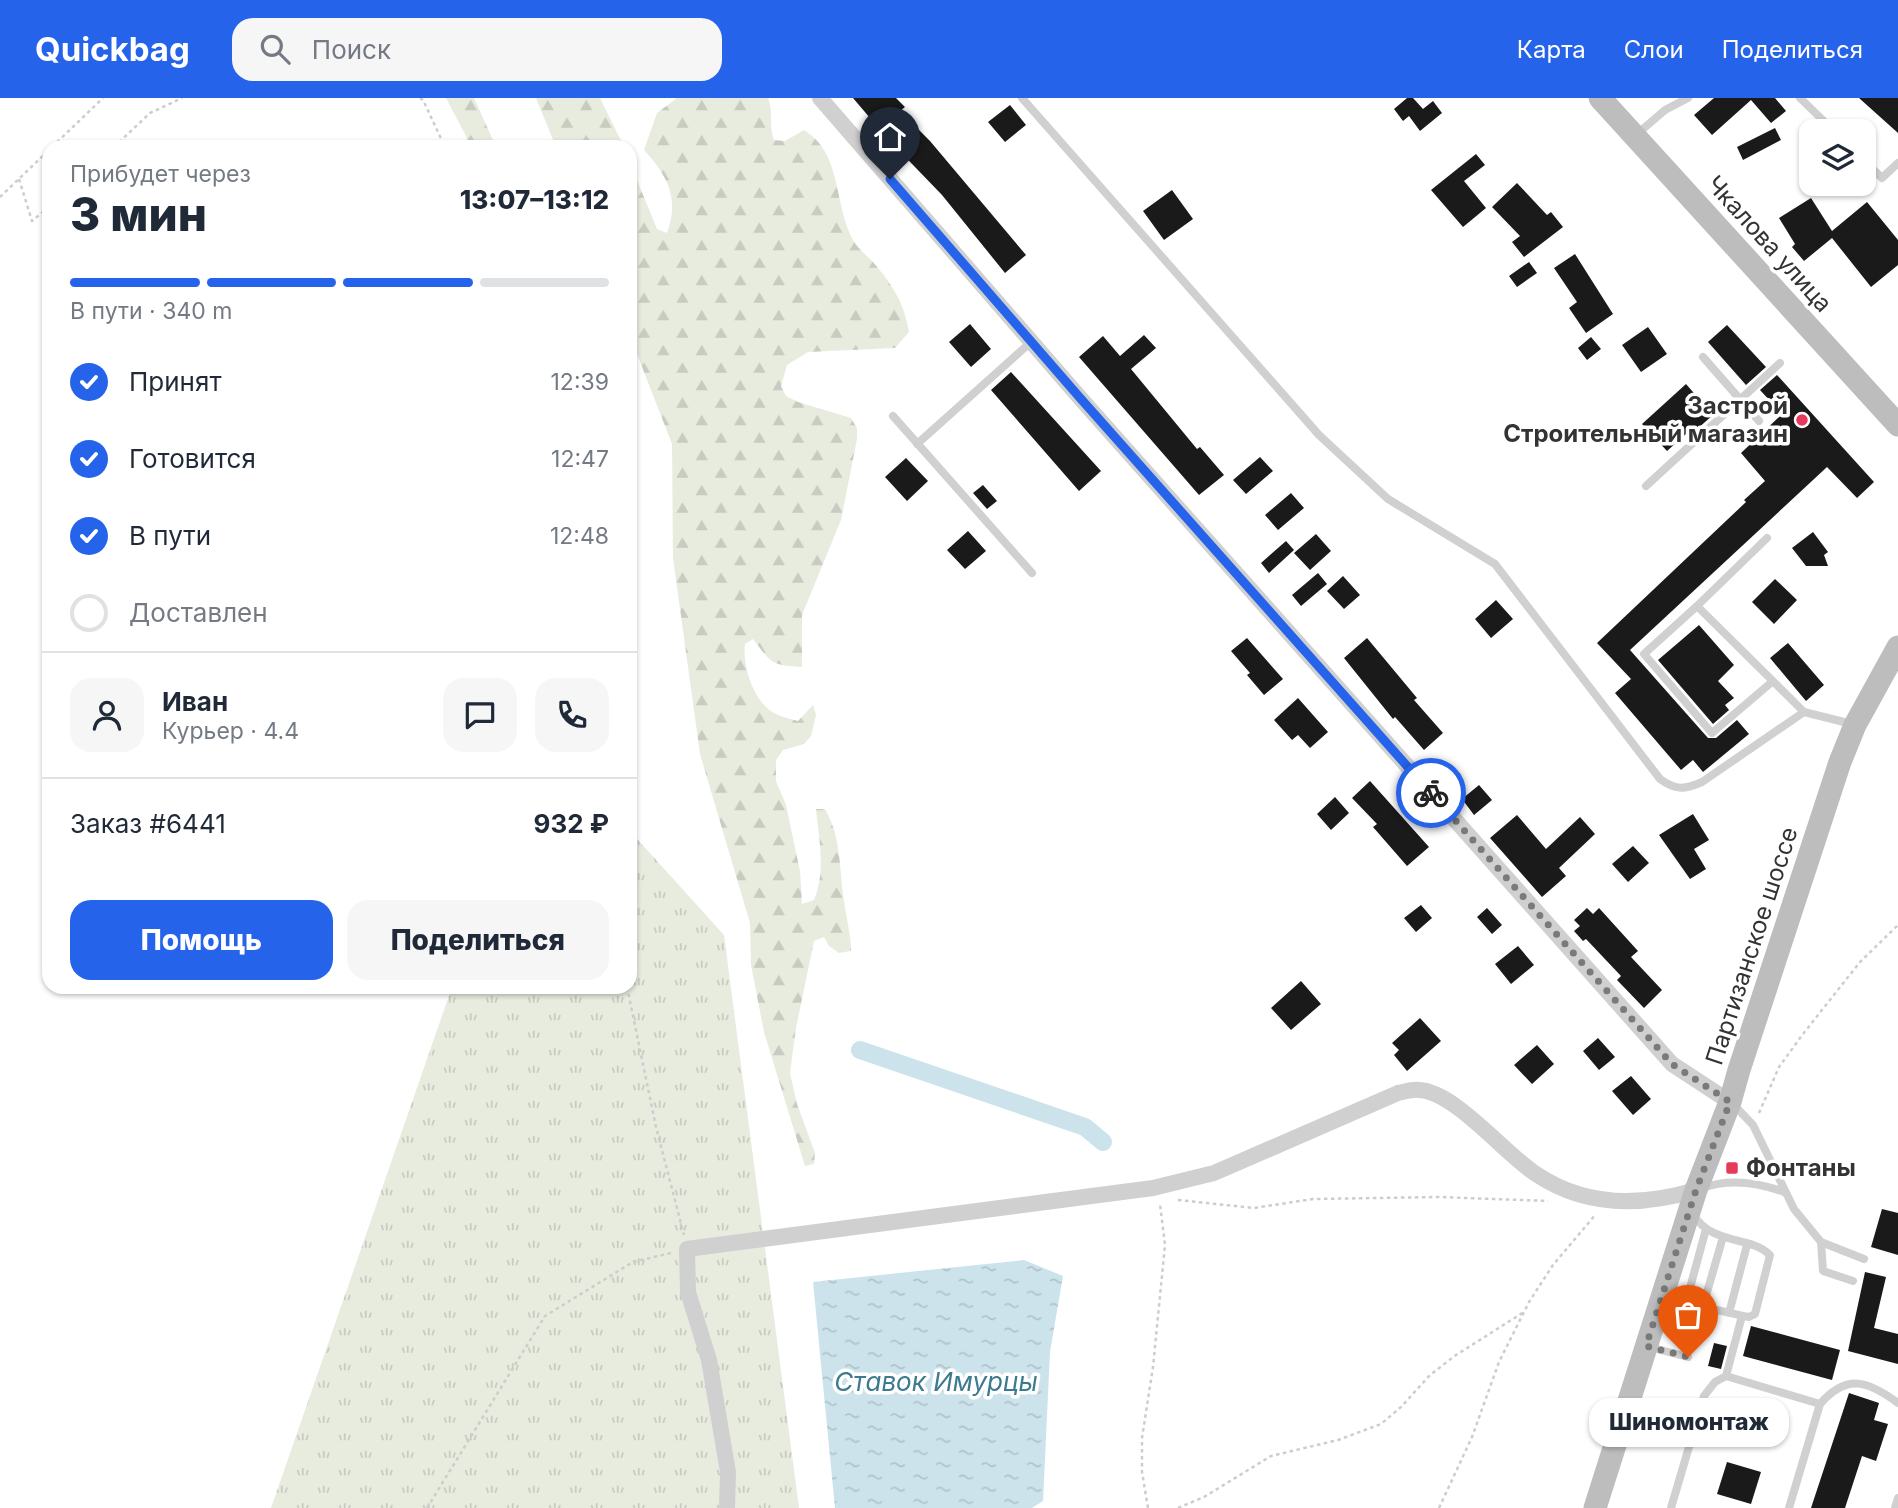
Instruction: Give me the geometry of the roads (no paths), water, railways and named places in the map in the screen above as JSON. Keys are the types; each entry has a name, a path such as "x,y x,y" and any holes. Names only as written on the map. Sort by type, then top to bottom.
{"main road":[{"name":"Чкалова улица","path":"1612,102 1636,135 1898,425"},
{"name":"Партизанское шоссе","path":"1595,1508 1693,1199 1730,1102 1840,762 1855,724 1898,648"}],"street":[{"path":"820,98 1031,342 1672,1064 1730,1102"},
{"path":"727,1508 728,1472 709,1360 688,1292 687,1249 1153,1188 1214,1173 1398,1093 1420,1090 1445,1098 1536,1174 1572,1193 1608,1202 1693,1199"}],"lane":[{"path":"1022,98 1320,435 1388,499 1495,564 1660,779 1671,787 1686,789 1702,782 1804,712"},
{"path":"1636,135 1665,110 1688,98"},
{"path":"1800,98 1822,119"},
{"path":"1876,172 1882,178 1898,163"},
{"path":"917,444 1031,342"},
{"path":"1703,358 1759,421"},
{"path":"1646,486 1780,363"},
{"path":"893,416 1032,573"},
{"path":"1767,538 1644,654 1712,733 1773,681"},
{"path":"1697,606 1804,712 1855,724"},
{"path":"1730,1102 1753,1125 1784,1192 1821,1242 1864,1259"},
{"path":"1684,1310 1706,1230 1693,1199 1729,1182 1765,1185 1784,1192"},
{"path":"1688,1357 1648,1340 1665,1320 1684,1310 1703,1306 1742,1316 1755,1314 1770,1255 1764,1250 1706,1230"},
{"path":"1703,1306 1723,1237"},
{"path":"1821,1242 1824,1270 1853,1281"},
{"path":"1729,1312 1747,1245"},
{"path":"1726,1376 1742,1316"},
{"path":"1671,1508 1704,1396 1715,1382 1726,1376 1820,1404"},
{"path":"1788,1508 1820,1404 1830,1392 1845,1383 1867,1385 1898,1403"},
{"path":"1895,1508 1898,1497"}],"water":[{"name":"Ставок Имурцы","path":"1024,1260 1063,1276 1050,1352 1043,1501 1032,1508 835,1508 813,1282"}],"waterway":[{"path":"860,1050 1085,1127 1103,1142"}],"place":[{"name":"Застрой Строительный магазин","path":"1802,420"},
{"name":"Фонтаны","path":"1732,1168"},
{"name":"Шиномонтаж","path":"1688,1357"}]}
